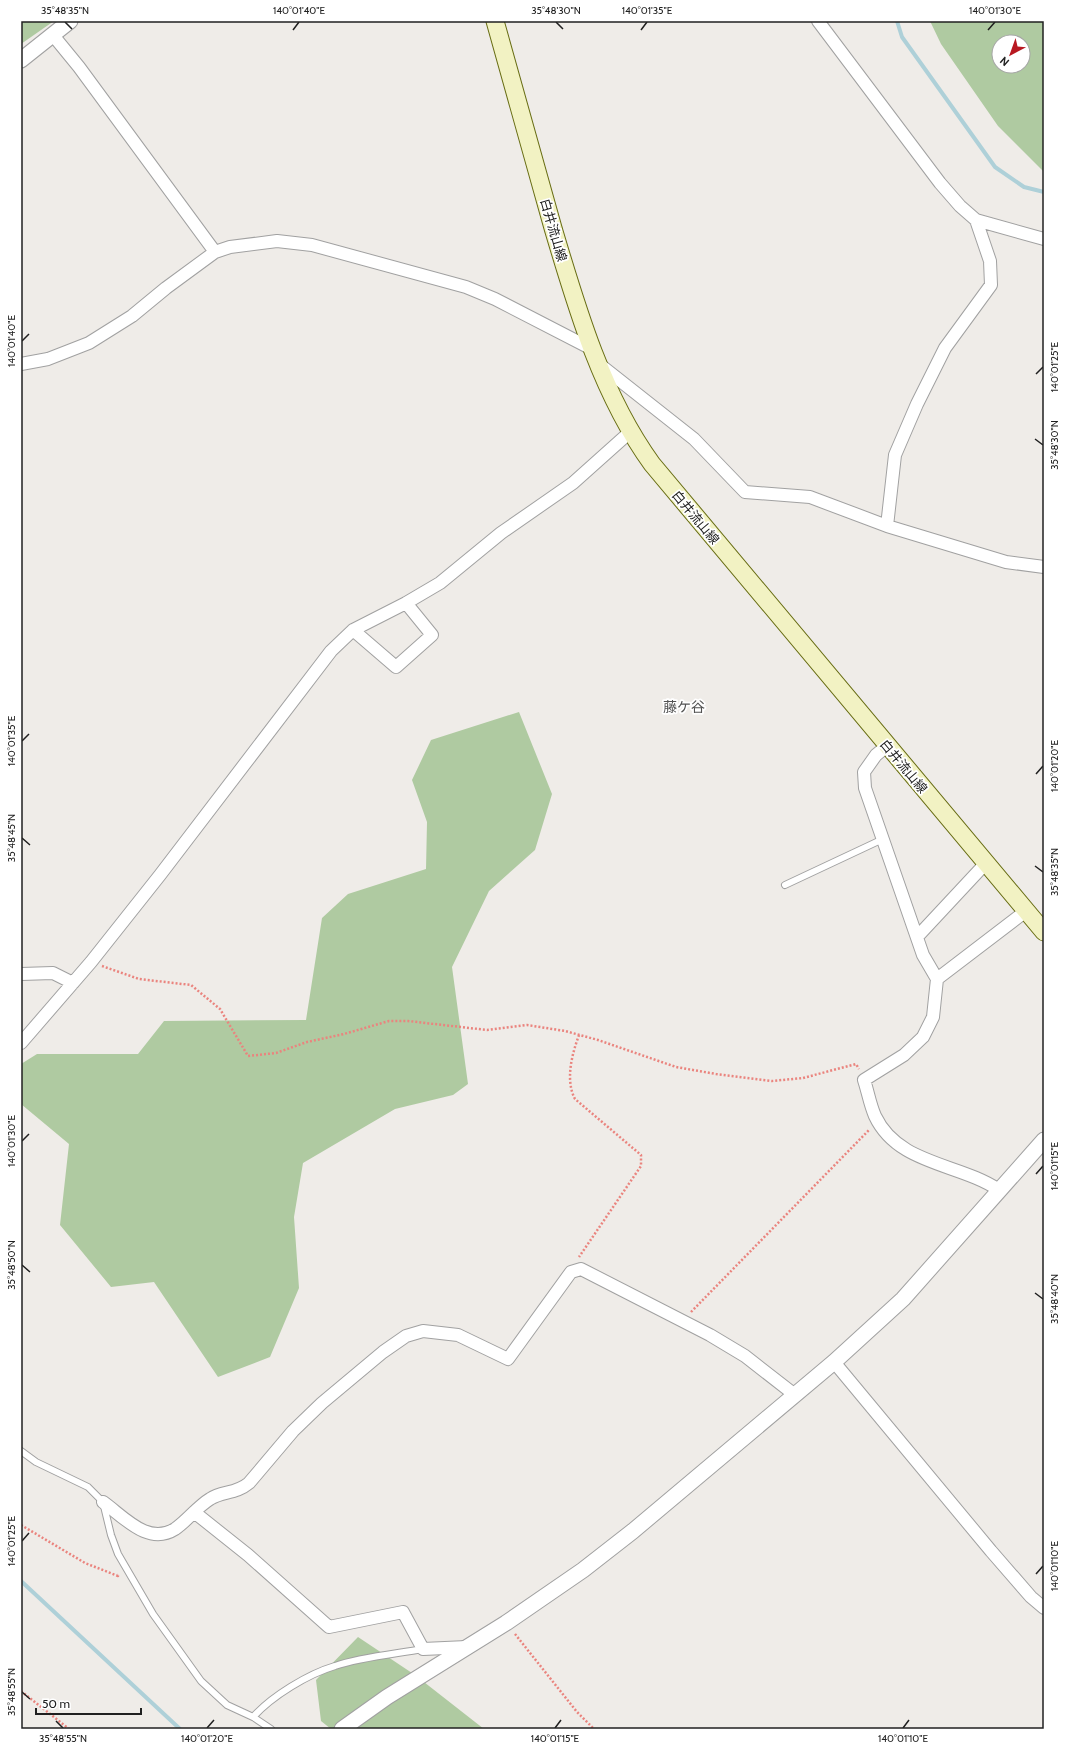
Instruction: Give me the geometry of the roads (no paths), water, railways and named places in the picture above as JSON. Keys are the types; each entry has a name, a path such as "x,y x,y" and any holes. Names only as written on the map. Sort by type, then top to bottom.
{"main road":[{"name":"白井流山線","path":"495,21 572,292 595,356 630,432 652,464 1044,932"}],"street":[{"path":"21,60 70,21"},
{"path":"818,21 940,183 960,206 976,220 1044,239"},
{"path":"52,34 79,67 215,252"},
{"path":"887,526 895,455 945,348 991,285 990,261 976,220"},
{"path":"21,364 48,359 90,343 132,316 166,288 215,252 230,247 277,241 312,246 466,287 495,299 595,356 694,439 745,492 810,498 887,526 1006,562 1044,567"},
{"path":"21,1043 74,983 165,869 331,651 353,630 406,603 440,583 501,533 573,484 630,432"},
{"path":"353,630 396,667 432,635 406,603"},
{"path":"887,746 876,755 864,772 865,788 923,955 937,979 933,1018 923,1038 904,1055 864,1080 878,1121 901,1146 925,1159 988,1182 999,1190"},
{"path":"917,937 986,863"},
{"path":"937,979 1026,911"},
{"path":"21,974 53,973 74,983"},
{"path":"342,1729 387,1697 506,1623 583,1570 633,1531 834,1362 903,1299 1044,1140"},
{"path":"103,1502 142,1532 157,1535 174,1529 211,1498 241,1490 249,1483 294,1431 322,1403 383,1352 406,1336 423,1331 458,1335 508,1359 571,1272 581,1269 682,1321 745,1356 795,1395"},
{"path":"834,1362 991,1551 1032,1597 1044,1608"},
{"path":"194,1512 248,1555 329,1627 403,1612 422,1649 467,1647"}],"lane":[{"path":"785,885 883,839"},
{"path":"21,1451 36,1462 88,1486 103,1502 111,1535 118,1554 153,1614 201,1681 226,1705 253,1717 271,1729"},
{"path":"253,1717 263,1705 319,1672 336,1665 422,1649"}],"waterway":[{"path":"897,21 902,37 995,167 1024,187 1044,192"},
{"path":"21,1581 180,1729"}],"district":[{"name":"藤ケ谷","path":"684,707"}]}
